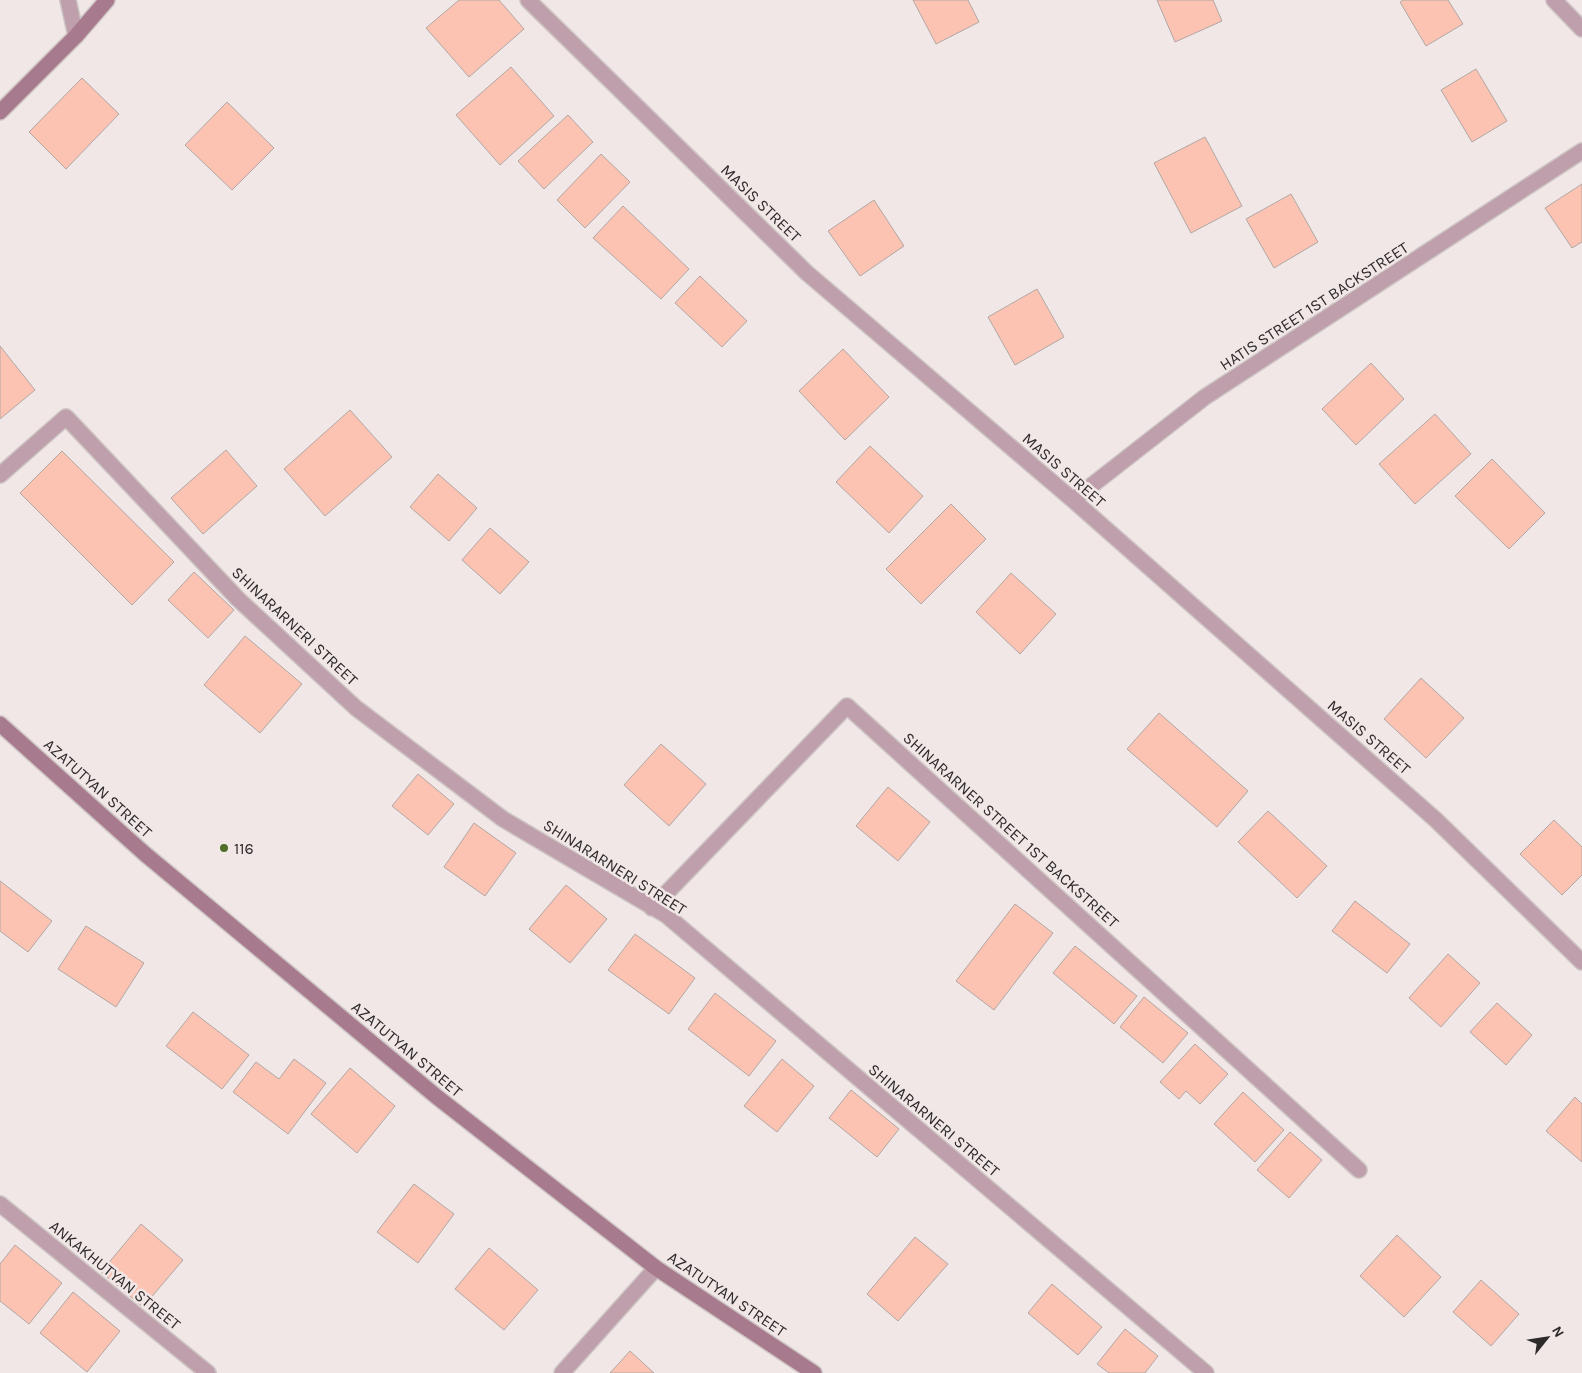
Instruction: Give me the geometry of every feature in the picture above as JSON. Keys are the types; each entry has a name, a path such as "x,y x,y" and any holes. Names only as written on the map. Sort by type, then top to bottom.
{"street":[{"path":"68,0 76,36"},
{"path":"0,112 76,36 107,0"},
{"name":"MASIS STREET","path":"528,0 807,273 1073,500 1436,820 1582,962"},
{"path":"1554,0 1582,29"},
{"name":"HATIS STREET 1ST BACKSTREET","path":"1073,500 1205,397 1582,151"},
{"name":"SHINARARNERI STREET","path":"0,475 66,417 238,598 356,708 503,818 673,922 1206,1373"},
{"name":"SHINARARNER STREET 1ST BACKSTREET","path":"652,908 847,706 1360,1170"},
{"name":"AZATUTYAN STREET","path":"0,724 144,854 437,1097 656,1268 814,1373"},
{"name":"ANKAKHUTYAN STREET","path":"0,1204 208,1373"},
{"path":"562,1373 656,1268"}],"building":[{"path":"459,0 499,0 524,29 469,77 426,28"},
{"path":"913,0 968,0 979,22 936,44"},
{"path":"1157,0 1213,0 1222,21 1175,42"},
{"path":"1403,0 1448,0 1463,24 1426,46 1400,2"},
{"path":"511,67 554,116 500,165 456,115"},
{"path":"1476,69 1507,121 1472,142 1441,90"},
{"path":"82,78 119,114 66,169 29,132"},
{"path":"227,102 274,148 232,190 185,145"},
{"path":"568,115 593,142 544,189 518,161"},
{"path":"1205,137 1242,206 1191,233 1154,163"},
{"path":"601,154 630,182 585,228 557,200"},
{"path":"1582,184 1582,242 1572,248 1545,208"},
{"path":"1291,194 1318,242 1274,268 1246,219"},
{"path":"874,200 904,246 860,276 828,231"},
{"path":"623,206 689,269 661,299 593,238"},
{"path":"700,276 747,321 722,347 675,303"},
{"path":"1037,289 1064,337 1015,365 988,317"},
{"path":"0,346 35,390 0,419"},
{"path":"843,349 889,397 845,440 799,391"},
{"path":"1371,363 1404,399 1356,445 1322,409"},
{"path":"350,410 392,457 325,516 284,469"},
{"path":"1435,414 1471,454 1415,504 1379,464"},
{"path":"870,446 923,496 889,533 836,482"},
{"path":"226,450 257,486 203,534 171,498"},
{"path":"62,451 174,562 132,605 20,493"},
{"path":"1492,459 1545,513 1509,549 1455,496"},
{"path":"438,474 477,508 449,541 410,507"},
{"path":"951,504 986,539 921,604 886,569"},
{"path":"490,528 529,562 500,594 462,560"},
{"path":"194,572 234,610 208,638 168,600"},
{"path":"1011,573 1056,614 1020,654 976,612"},
{"path":"245,636 302,684 260,733 204,685"},
{"path":"1421,678 1464,718 1426,758 1384,719"},
{"path":"1159,713 1248,791 1217,827 1127,749"},
{"path":"661,744 706,784 669,826 624,785"},
{"path":"418,774 454,804 428,835 392,806"},
{"path":"888,787 930,822 898,861 856,826"},
{"path":"1268,811 1327,866 1297,898 1238,842"},
{"path":"1554,820 1582,847 1582,875 1562,895 1520,854"},
{"path":"474,823 516,853 485,896 444,867"},
{"path":"0,881 52,921 28,952 0,931"},
{"path":"566,885 607,919 570,963 529,929"},
{"path":"1355,901 1410,944 1387,973 1332,931"},
{"path":"1015,904 1053,933 994,1010 956,981"},
{"path":"86,926 144,963 116,1007 58,969"},
{"path":"635,934 695,978 669,1014 608,970"},
{"path":"1075,946 1137,996 1114,1024 1053,973"},
{"path":"1448,954 1480,983 1441,1027 1409,998"},
{"path":"715,993 776,1041 749,1076 688,1029"},
{"path":"1144,997 1188,1033 1163,1063 1120,1027"},
{"path":"1497,1003 1532,1035 1506,1065 1470,1032"},
{"path":"193,1012 249,1055 222,1089 166,1046"},
{"path":"1195,1044 1228,1074 1200,1104 1186,1091 1179,1099 1160,1082"},
{"path":"294,1059 326,1083 288,1134 233,1092 256,1062 279,1079"},
{"path":"782,1059 814,1086 777,1132 744,1106"},
{"path":"350,1068 395,1106 357,1153 311,1114"},
{"path":"851,1090 899,1129 877,1157 829,1118"},
{"path":"1243,1092 1284,1130 1255,1162 1214,1124"},
{"path":"1575,1097 1582,1104 1582,1162 1546,1131"},
{"path":"1290,1132 1322,1160 1289,1198 1257,1170"},
{"path":"414,1184 454,1214 418,1263 377,1232"},
{"path":"141,1224 183,1260 143,1307 101,1272"},
{"path":"1397,1235 1441,1277 1404,1317 1360,1276"},
{"path":"915,1237 948,1264 898,1321 867,1294"},
{"path":"15,1245 62,1283 29,1324 0,1301 0,1264"},
{"path":"489,1248 538,1290 504,1330 455,1289"},
{"path":"1481,1280 1519,1314 1491,1346 1453,1312"},
{"path":"1052,1284 1102,1327 1078,1355 1028,1313"},
{"path":"73,1292 120,1331 87,1372 40,1333"},
{"path":"1125,1329 1158,1356 1145,1373 1109,1373 1097,1364"},
{"path":"630,1351 654,1373 610,1373"}],"place":[{"name":"116","path":"224,848"}]}
